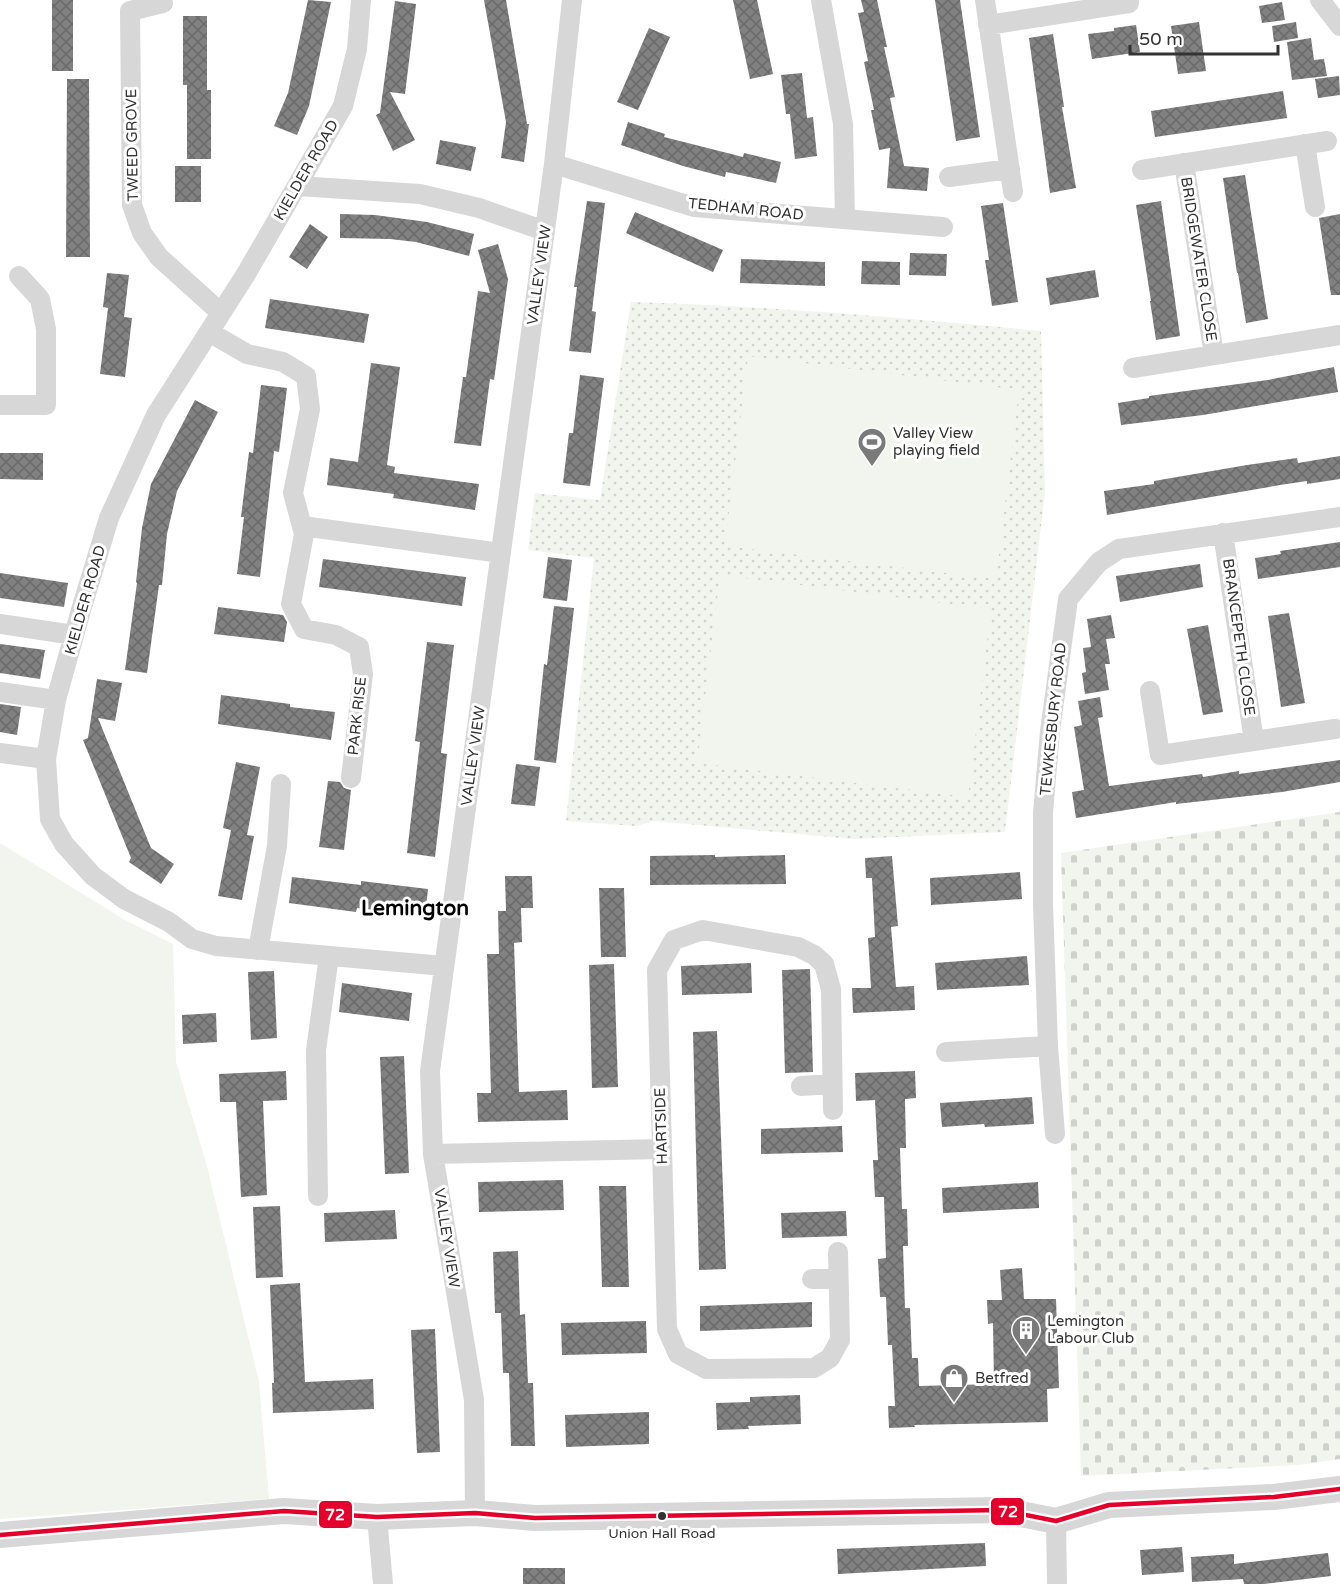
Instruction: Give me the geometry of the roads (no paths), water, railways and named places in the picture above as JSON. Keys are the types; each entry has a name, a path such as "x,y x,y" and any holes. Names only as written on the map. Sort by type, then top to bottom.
{"street":[{"name":"KIELDER ROAD","path":"361,0 357,49 343,106 298,186 156,415 109,518 56,700 46,759 50,819 64,843 93,876 124,899 169,922 192,939 216,946 444,966"},
{"name":"VALLEY VIEW","path":"475,1513 474,1400 434,1154 430,1071 554,164 572,0"},
{"path":"821,0 843,124 845,219"},
{"path":"985,0 1013,192"},
{"path":"1320,0 1340,26"},
{"name":"TWEED GROVE","path":"163,3 130,11 132,205 142,233 159,257 221,313"},
{"path":"988,25 1103,3 1129,3"},
{"name":"BRIDGEWATER CLOSE","path":"1142,170 1327,141"},
{"path":"1305,144 1315,207"},
{"name":"BRIDGEWATER CLOSE","path":"1184,163 1214,355"},
{"name":"TEDHAM ROAD","path":"554,164 694,207 944,227"},
{"path":"949,177 1010,169"},
{"path":"298,186 420,194 479,208 545,231"},
{"path":"0,405 46,405 46,329 40,298 20,276"},
{"name":"PARK RISE","path":"209,332 247,354 283,362 306,376 310,409 293,493 304,534 291,604 304,628 336,635 359,647 363,674 351,778"},
{"name":"BRIDGEWATER CLOSE","path":"1133,368 1340,335"},
{"name":"TEWKESBURY ROAD","path":"1055,1134 1048,1046 1043,904 1043,813 1050,731 1068,600 1099,562 1119,549 1340,517"},
{"path":"302,526 501,552"},
{"name":"BRANCEPETH CLOSE","path":"1223,533 1254,741"},
{"path":"0,624 74,635"},
{"path":"1150,691 1160,755 1335,729"},
{"path":"0,692 56,700"},
{"path":"0,753 46,759"},
{"path":"258,950 277,846 281,784"},
{"name":"HARTSIDE","path":"832,1110 831,989 824,964 814,955 798,947 703,930 674,940 657,970 667,1329 678,1354 706,1369 814,1368 830,1358 840,1340 837,1252"},
{"path":"318,1196 316,1050 329,956"},
{"path":"946,1052 1048,1046"},
{"path":"801,1086 832,1084"},
{"path":"434,1154 662,1149"},
{"path":"812,1279 838,1279"},
{"path":"0,1535 284,1511 377,1517 475,1513 535,1518 1001,1510 1056,1521 1109,1504 1274,1497 1340,1489"},
{"path":"377,1517 383,1584"},
{"path":"1056,1521 1057,1584"}],"place":[{"name":"Valley View playing field","path":"872,468"},
{"name":"Lemington Labour Club","path":"1026,1356"},
{"name":"Betfred","path":"954,1404"},
{"name":"Union Hall Road","path":"662,1516"}],"district":[{"name":"Lemington","path":"415,908"}]}
